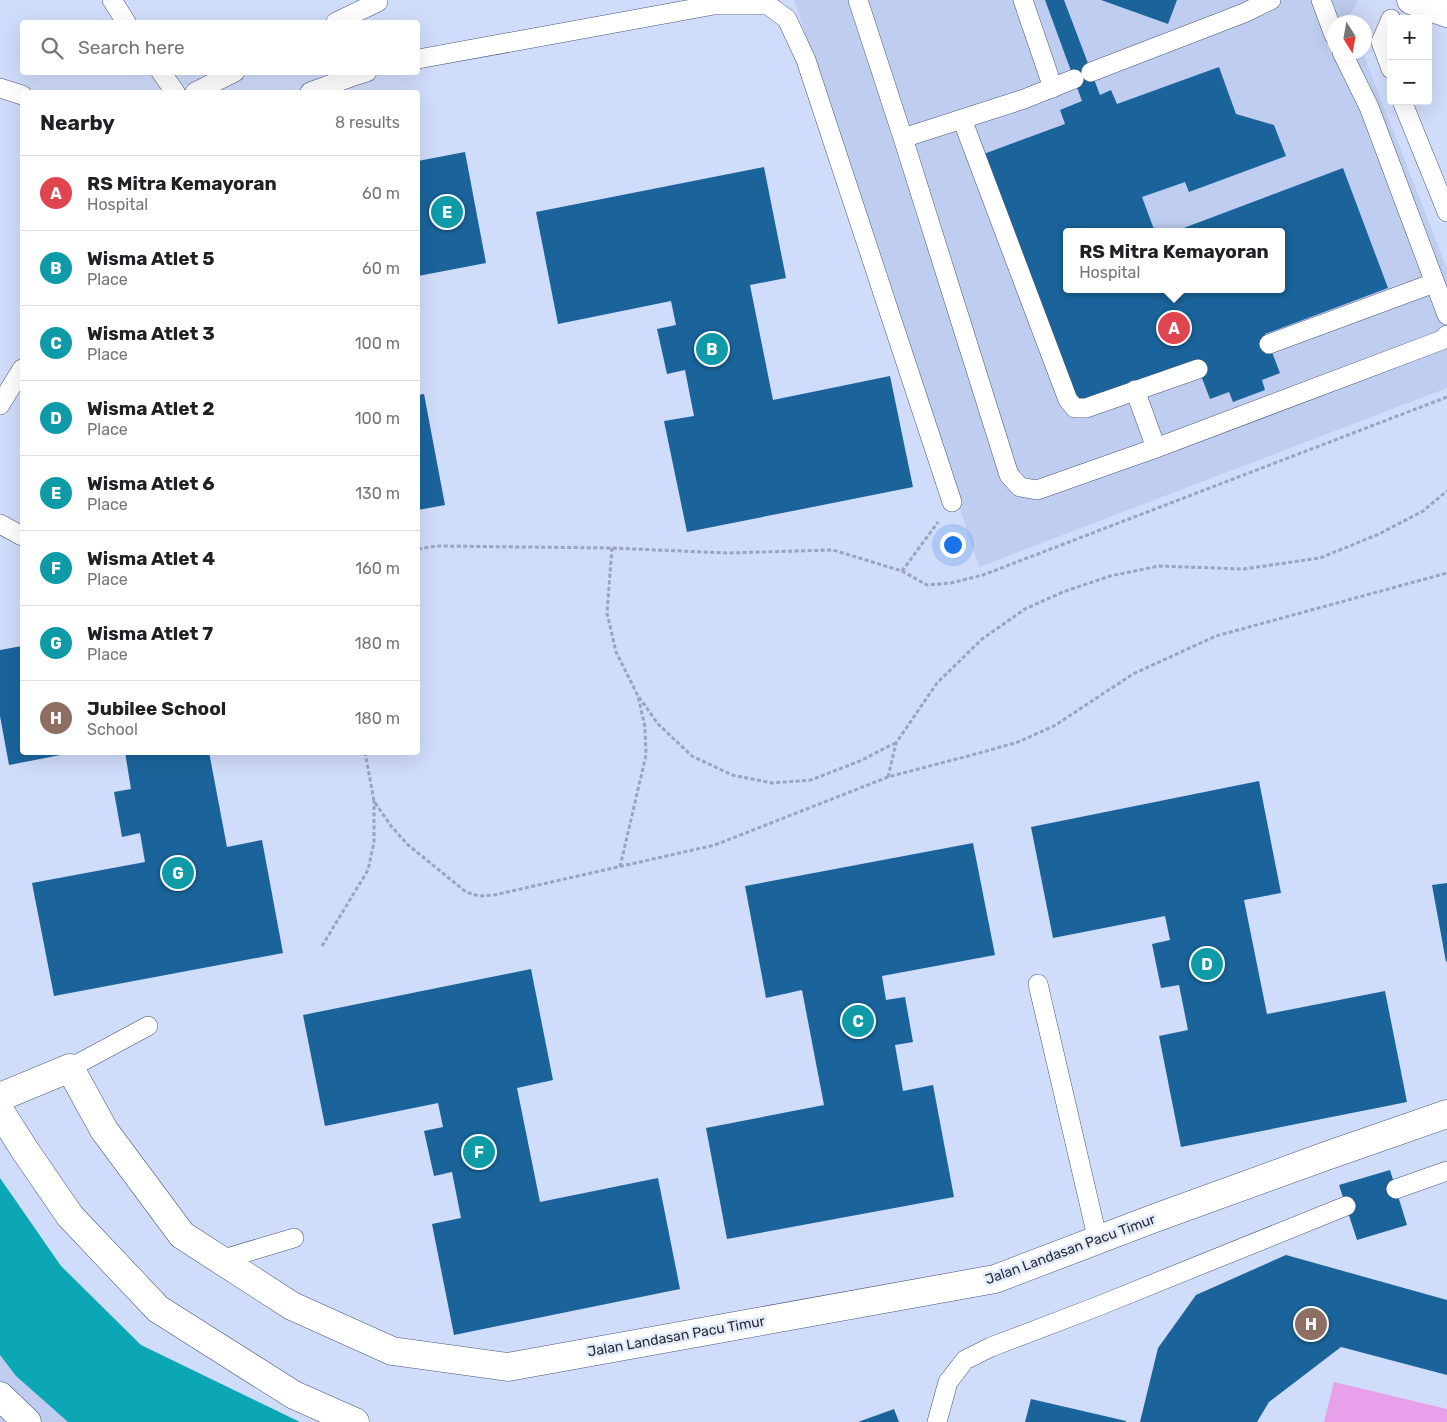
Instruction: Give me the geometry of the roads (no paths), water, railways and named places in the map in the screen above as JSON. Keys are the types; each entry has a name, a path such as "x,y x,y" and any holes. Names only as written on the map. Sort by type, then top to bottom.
{"street":[{"path":"1411,0 1447,13"},
{"path":"0,1097 70,1068"},
{"name":"Jalan Landasan Pacu Timur","path":"70,1068 104,1130 182,1236 292,1306 392,1351 508,1367 995,1279 1155,1218 1447,1114"},
{"path":"0,1112 70,1216 158,1310 294,1395 356,1422"}],"lane":[{"path":"112,0 125,20"},
{"path":"858,0 1009,475 1020,487 1037,490 1156,448 1442,340 1447,335"},
{"path":"1023,0 1053,88"},
{"path":"903,138 1053,88 1244,13 1271,0"},
{"path":"1321,0 1327,16"},
{"path":"1393,15 1399,0"},
{"path":"340,20 378,2"},
{"path":"420,60 714,5 768,5 787,19 806,60 952,502"},
{"path":"1387,28 1381,42 1387,58"},
{"path":"1346,60 1369,107 1447,315"},
{"path":"163,75 174,90"},
{"path":"198,90 229,75"},
{"path":"315,90 357,75"},
{"path":"0,88 20,94"},
{"path":"1404,105 1447,212"},
{"path":"962,119 1068,400 1075,408 1086,408 1198,369"},
{"path":"1270,344 1434,283"},
{"path":"0,405 20,372"},
{"path":"1135,390 1156,448"},
{"path":"0,524 20,535"},
{"path":"1038,984 1098,1241"},
{"path":"70,1068 148,1026"},
{"path":"1396,1189 1447,1171"},
{"path":"937,1422 948,1382 965,1360 991,1347 1096,1307 1346,1206"},
{"path":"220,1260 294,1238"}],"place":[{"name":"Wisma Atlet 6","path":"447,212"},
{"name":"RS Mitra Kemayoran","path":"1174,328"},
{"name":"Wisma Atlet 5","path":"712,349"},
{"name":"Wisma Atlet 7","path":"178,873"},
{"name":"Wisma Atlet 2","path":"1207,964"},
{"name":"Wisma Atlet 3","path":"858,1021"},
{"name":"Wisma Atlet 4","path":"479,1152"},
{"name":"Jubilee School","path":"1311,1324"}]}
